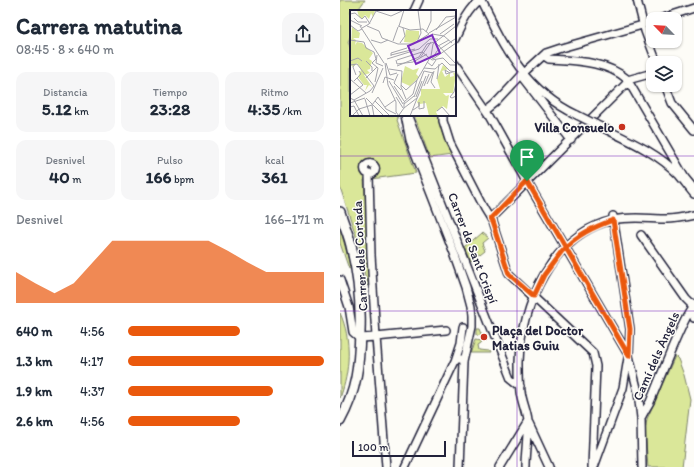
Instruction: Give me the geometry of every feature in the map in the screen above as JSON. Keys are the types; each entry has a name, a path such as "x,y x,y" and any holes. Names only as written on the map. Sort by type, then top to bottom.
{"street":[{"path":"414,10 419,0"},
{"path":"456,37 460,27 476,3 481,0 504,45 533,92 571,140"},
{"path":"637,0 655,56"},
{"path":"682,12 694,8"},
{"path":"487,110 546,53 644,25"},
{"path":"546,53 546,57 549,59 598,64 622,74 630,81 685,178 694,189"},
{"path":"456,65 487,110 629,356 638,392 641,418 642,467"},
{"path":"523,74 549,99 577,115 637,145 662,161 679,175 694,194"},
{"path":"490,219 632,78 646,75"},
{"path":"668,92 672,103 694,130"},
{"path":"406,116 410,140 454,252 471,306 471,328 464,362 460,467"},
{"name":"Carrer de Sant Crispí","path":"406,116 511,378 521,389"},
{"path":"443,116 443,121 450,143 492,222 509,274 593,353 596,366 593,467"},
{"name":"Carrer dels Cortada","path":"369,174 376,337 386,467"},
{"path":"340,212 352,249 361,305 360,354 356,380 340,421"},
{"path":"549,467 528,422 521,389 520,361 524,328 534,296 544,275 569,243 591,228 613,218 668,219 684,218 694,215"},
{"path":"593,467 623,388 629,356 630,329 613,218"},
{"path":"641,235 686,299 693,306 694,318"},
{"path":"340,280 349,307 353,332 360,338 446,330"},
{"name":"Camí dels Àngels","path":"641,418 693,306"},
{"path":"405,467 455,361 461,343 463,327"},
{"path":"455,361 460,358 464,362"},
{"path":"500,467 528,422"},
{"path":"526,467 528,422"}],"green space":[{"path":"340,0 365,0 358,10 350,10 350,37 348,42 350,47 350,116 397,116 397,120 416,173 364,180 371,274 368,275 367,286 359,245 340,187"},
{"path":"414,116 439,116 443,136 452,155 430,158"},
{"path":"340,228 351,268 349,269 340,243"},
{"path":"482,233 488,238 482,243 485,251 471,262 465,248"},
{"path":"340,313 344,323 348,344 348,367 340,398"},
{"path":"477,328 480,328 484,338 478,345 479,350 488,351 489,353 471,353 476,339 482,340 482,335 477,334"},
{"path":"675,356 678,359 684,375 690,399 682,467 648,467 645,431 647,419"}],"place":[{"name":"Villa Consuelo","path":"622,127"},
{"name":"Plaça del Doctor Matias Guiu","path":"484,337"}],"route":[{"path":"527,181 490,219 509,274 534,296 544,275 565,247 569,243 591,228 613,220 630,329 629,356 565,247 527,181"}]}
